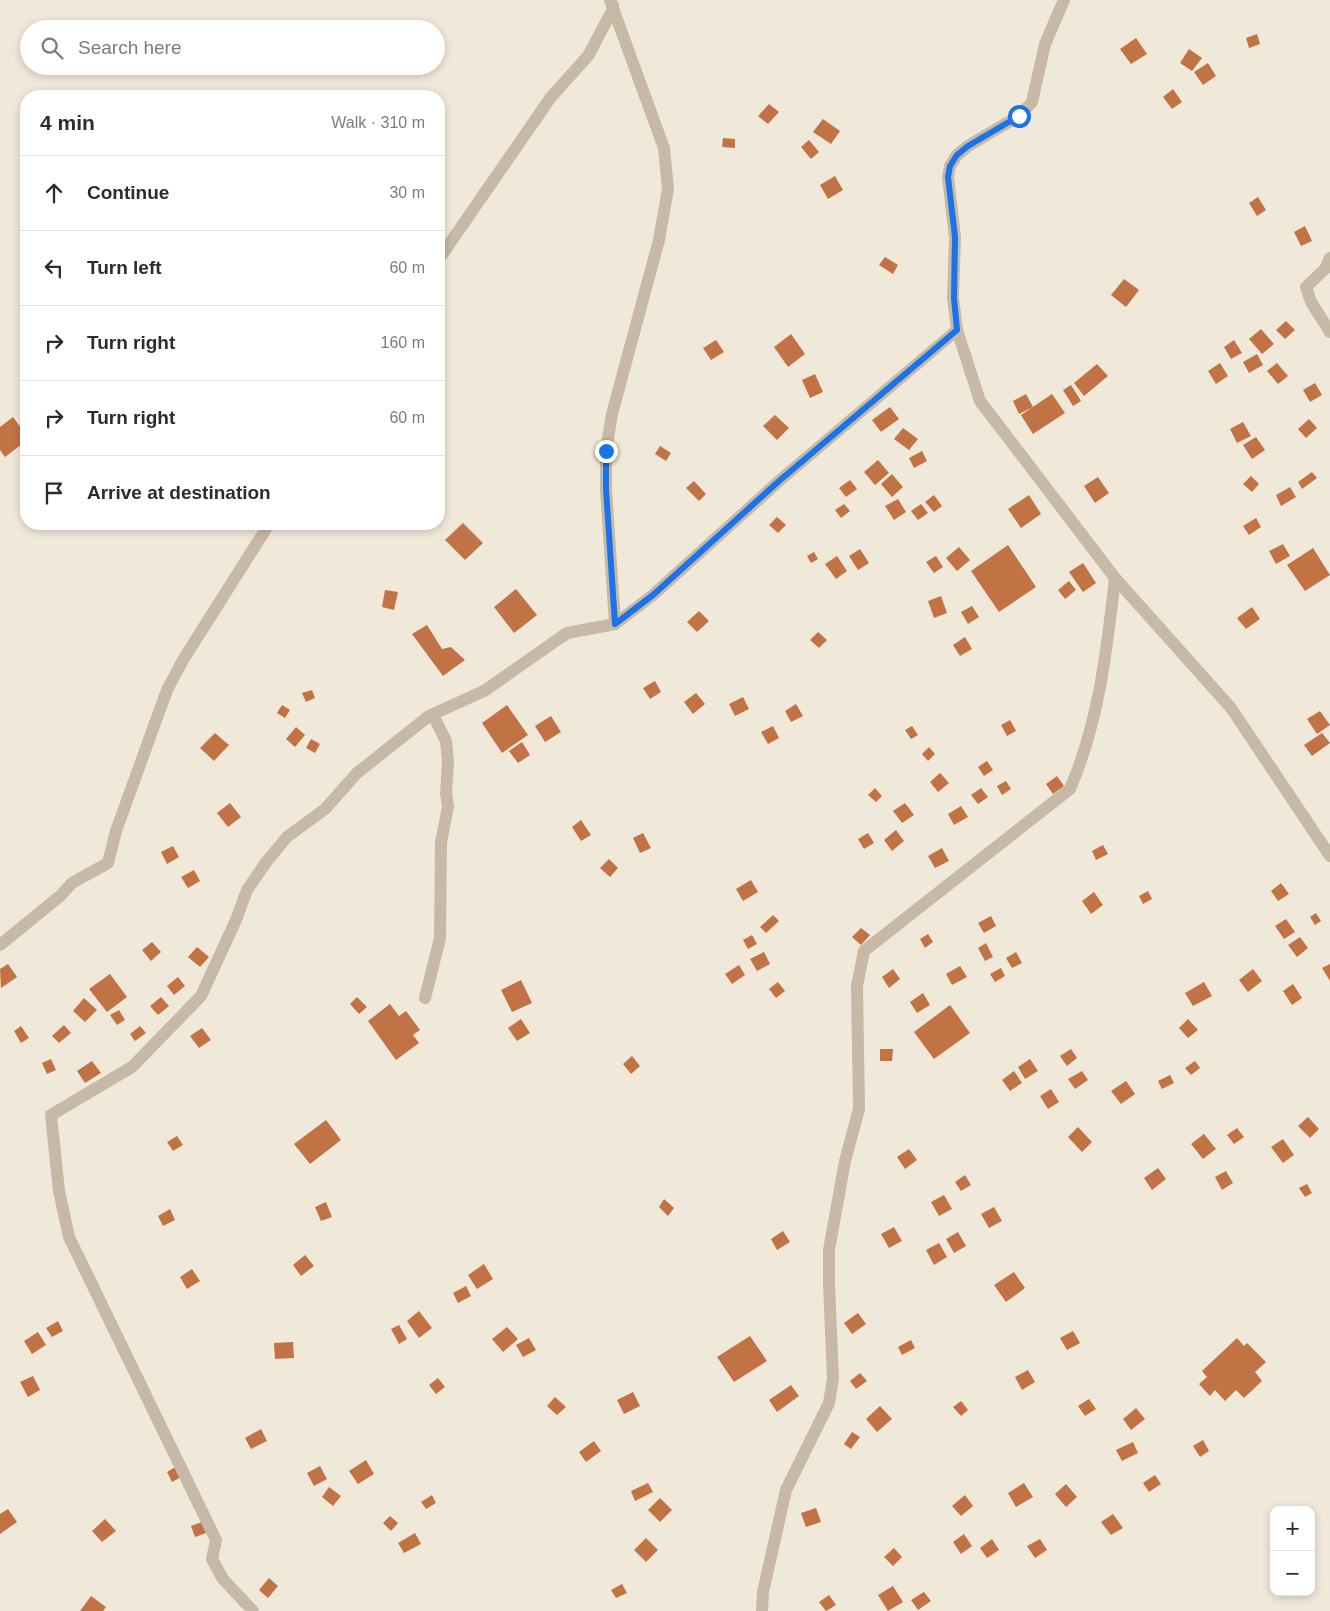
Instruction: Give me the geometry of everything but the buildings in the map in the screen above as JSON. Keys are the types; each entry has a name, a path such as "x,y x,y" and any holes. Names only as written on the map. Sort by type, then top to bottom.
{"street":[{"path":"1064,0 1045,44 1032,102 1019,116 968,146 957,155 950,166 948,177 955,237 954,298 957,330 980,401 1115,578 1231,708 1330,856"},
{"path":"612,4 664,148 668,189 659,240 614,406 606,451 606,489 615,624"},
{"path":"445,251 551,97 588,56 612,4"},
{"path":"1330,258 1325,269 1306,287 1311,302 1330,332"},
{"path":"253,1611 223,1579 212,1559 216,1540 70,1237 59,1192 51,1116 132,1067 201,996 233,928 247,890 287,837 325,810 357,773 433,715 484,691 567,633 615,624 653,595 779,481 957,330"},
{"path":"0,945 60,896 72,883 108,863 116,831 167,690 183,660 264,530"},
{"path":"762,1611 763,1592 786,1490 829,1403 833,1379 828,1284 830,1250 845,1161 859,1109 857,986 864,950 1070,789 1084,757 1107,650 1115,578"},
{"path":"425,998 440,938 441,843 448,806 446,794 448,761 446,742 433,715"}],"route":[{"path":"606,451 606,489 615,624 653,595 779,481 957,330 954,298 955,237 948,177 950,166 957,155 968,146 1019,116"}]}
